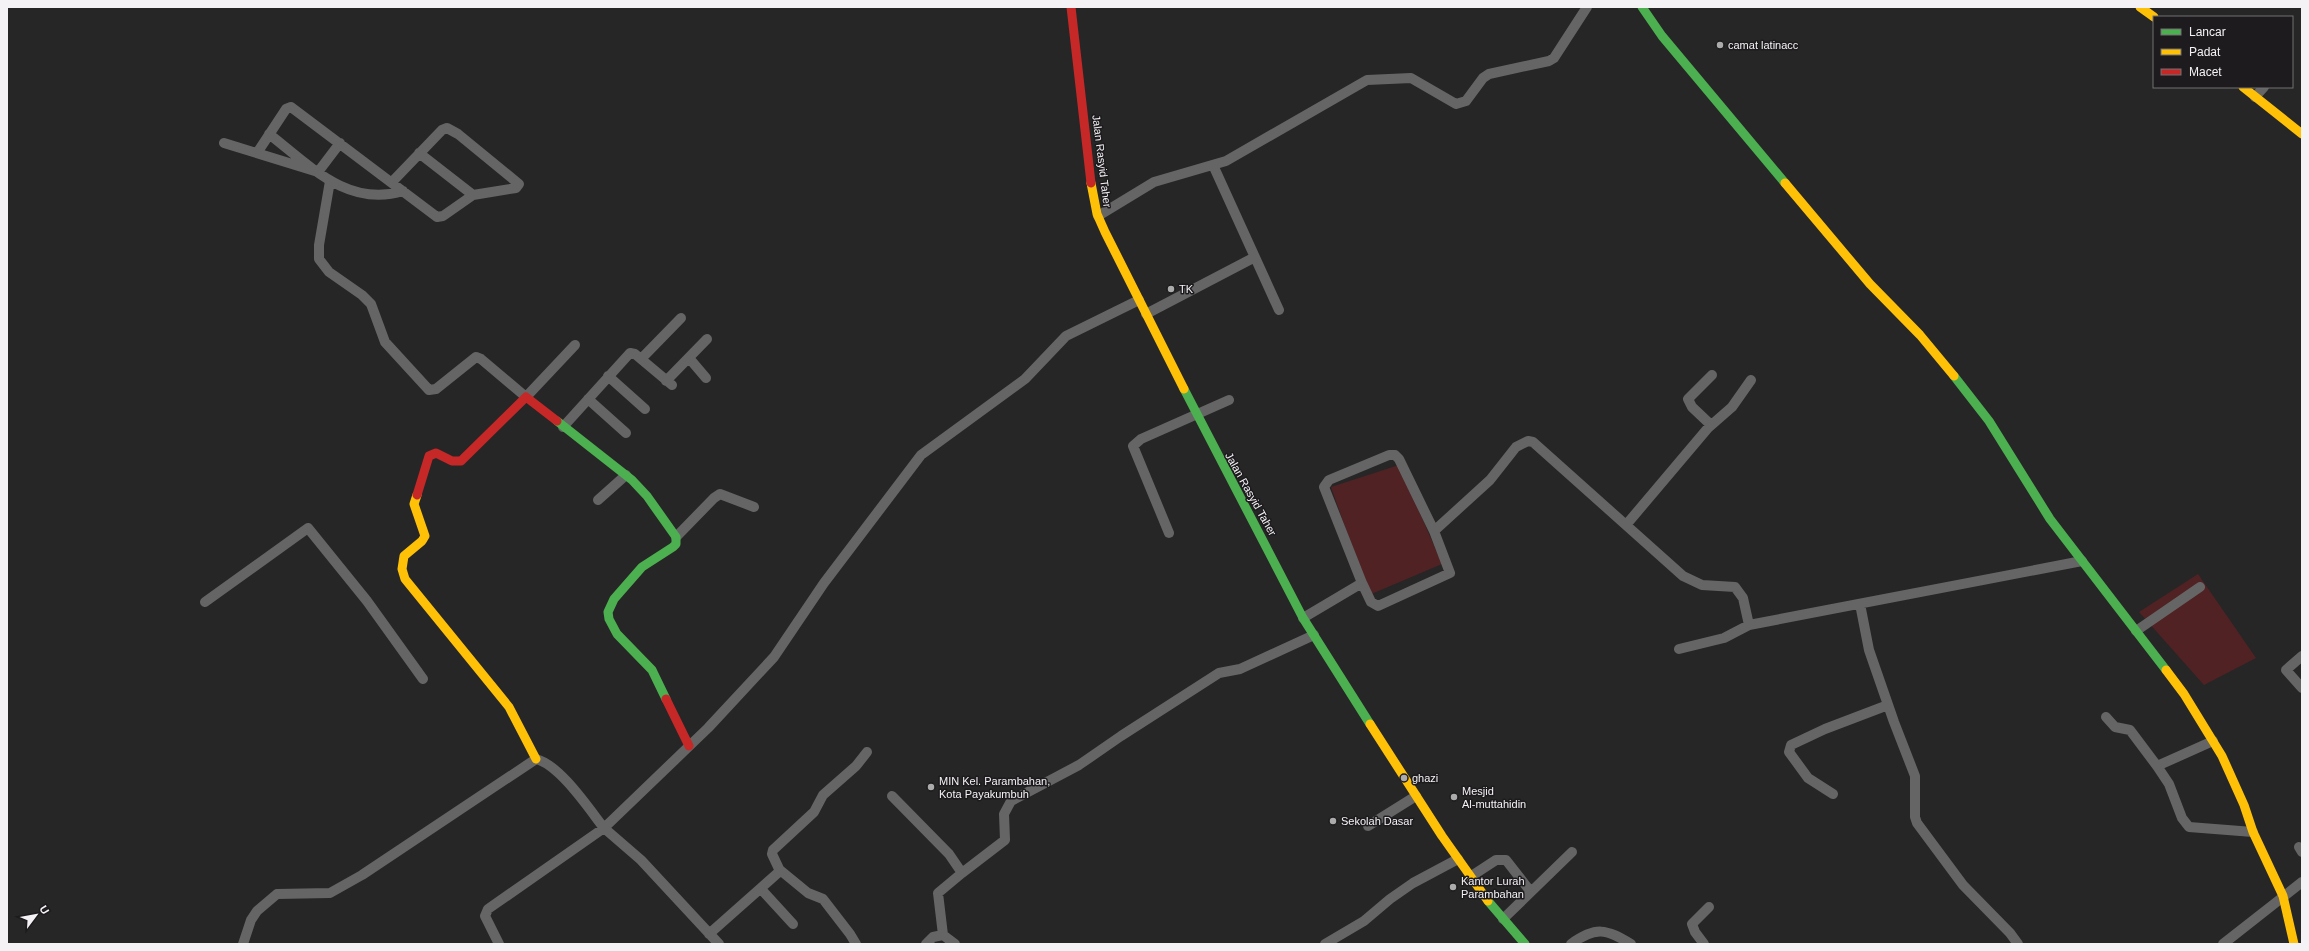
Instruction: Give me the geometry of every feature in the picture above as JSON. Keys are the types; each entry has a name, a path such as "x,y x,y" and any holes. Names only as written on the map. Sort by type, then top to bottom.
{"street":[{"name":"Jalan Rasyid Taher","path":"1071,7 1092,191 1098,216 1197,416 1303,618 1416,796 1470,877 1525,944"},
{"path":"1098,216 1154,182 1226,161 1372,79 1411,78 1453,104 1463,102 1489,74 1552,60 1587,7"},
{"path":"1642,7 1662,36 1870,284 1920,335 1958,381 1988,421 2025,481 2082,562 2184,694 2213,742 2241,798 2253,832 2283,896 2294,944"},
{"path":"2140,7 2153,16"},
{"path":"2244,88 2302,134"},
{"path":"2255,97 2263,88"},
{"path":"257,153 286,109 292,107 403,191 440,217 473,196 516,188 519,184 458,134 447,128 442,130 392,182"},
{"path":"269,134 330,181 346,190 374,196 390,195 403,191"},
{"path":"224,143 318,172"},
{"path":"318,172 340,143"},
{"path":"419,153 473,196"},
{"path":"1213,165 1279,310"},
{"path":"330,181 319,245 320,259 329,272 362,295 371,304 386,342 423,385 429,390 434,390 471,360 478,357 563,427 626,475 647,496 676,537 676,544 673,547 636,574 614,599 608,612 609,619 617,634 652,670 689,746"},
{"path":"1146,314 1255,257"},
{"path":"499,944 485,916 488,909 604,828 708,728 774,657 824,583 921,455 1025,378 1066,336 1139,300"},
{"path":"641,358 681,318"},
{"path":"563,427 630,353 641,358 669,383 689,358 707,339"},
{"path":"575,345 526,397 461,461 452,461 436,453 429,456 414,504 425,536 421,542 408,550 404,556 402,564 405,579 508,707 536,759 544,761 561,776 604,828 641,860 719,944"},
{"path":"689,358 706,378"},
{"path":"1711,424 1692,407 1688,399 1712,375"},
{"path":"608,376 645,410"},
{"path":"1626,525 1711,424 1732,407 1751,380"},
{"path":"588,399 626,433"},
{"path":"1169,533 1133,446 1141,439 1197,416 1229,400"},
{"path":"1434,531 1490,480 1516,447 1528,441 1539,445 1626,525 1689,580 1702,586 1732,586 1739,591 1743,598 1749,625"},
{"path":"1389,455 1395,455 1399,459 1434,531 1450,569 1449,574 1378,606 1371,602 1362,583 1324,491 1328,482 1389,455"},
{"path":"598,500 626,475"},
{"path":"676,537 714,498 720,494 754,507"},
{"path":"205,602 308,528 367,601 423,679"},
{"path":"1678,649 1724,638 1749,625 2082,562"},
{"path":"1303,618 1362,583"},
{"path":"2136,631 2200,587"},
{"path":"1860,604 1869,650 1915,776 1915,818 1917,823 1963,886 2010,933 2018,944"},
{"path":"942,935 938,893 1005,840 1004,814 1011,801 1079,765 1219,673 1240,669 1314,636"},
{"path":"2302,656 2286,670 2302,688"},
{"path":"1833,794 1808,778 1789,752 1791,745 1825,729 1888,705"},
{"path":"2106,717 2115,727 2130,730 2170,784 2182,818 2189,827 2253,832"},
{"path":"2157,766 2213,742"},
{"path":"856,944 823,899 808,893 780,870 772,855 773,850 814,812 823,795 856,766 867,752"},
{"path":"243,944 251,920 262,906 277,894 330,892 362,875 536,759"},
{"path":"892,796 949,854 962,873"},
{"path":"1368,826 1416,796"},
{"path":"1503,919 1572,852"},
{"path":"1325,944 1364,921 1390,899 1413,883 1458,859"},
{"path":"1470,877 1496,860 1506,860 1531,892"},
{"path":"709,934 761,889 780,870"},
{"path":"2223,944 2302,882"},
{"path":"761,889 793,924"},
{"path":"1704,944 1692,924 1709,907"},
{"path":"1571,944 1586,934 1603,931 1615,934 1631,944"},
{"path":"926,944 933,937 942,935 955,944"}],"shaded area":[{"path":"1399,465 1442,564 1369,595 1331,487"},
{"path":"2198,574 2256,658 2204,685 2139,612"}],"traffic: fast":[{"path":"1642,7 1662,36 1785,183"},
{"path":"1954,376 1989,421 2050,519 2166,670"},
{"path":"1184,389 1303,618 1370,724"},
{"path":"557,421 632,480 647,496 676,537 676,544 673,547 642,567 614,599 608,612 609,619 617,634 652,670 666,699"},
{"path":"1488,901 1525,944"}],"traffic: slow":[{"path":"2140,7 2153,16"},
{"path":"2244,88 2302,134"},
{"path":"1091,183 1097,214 1105,232 1184,389"},
{"path":"1785,183 1870,284 1920,335 1954,376"},
{"path":"417,495 414,504 425,536 422,541 404,556 402,569 405,579 509,707 536,759"},
{"path":"2166,670 2184,694 2222,756 2244,805 2253,832 2283,896 2294,944"},
{"path":"1370,724 1442,836 1488,901"}],"traffic: jam":[{"path":"1071,7 1091,183"},
{"path":"417,495 429,456 436,453 452,461 461,461 526,397 557,421"},
{"path":"666,699 689,746"}],"place":[{"name":"camat latinacc","path":"1720,45"},
{"name":"TK","path":"1171,289"},
{"name":"ghazi","path":"1404,778"},
{"name":"MIN Kel. Parambahan, Kota Payakumbuh","path":"931,787"},
{"name":"Mesjid Al-muttahidin","path":"1454,797"},
{"name":"Sekolah Dasar","path":"1333,821"},
{"name":"Kantor Lurah Parambahan","path":"1453,887"}]}
